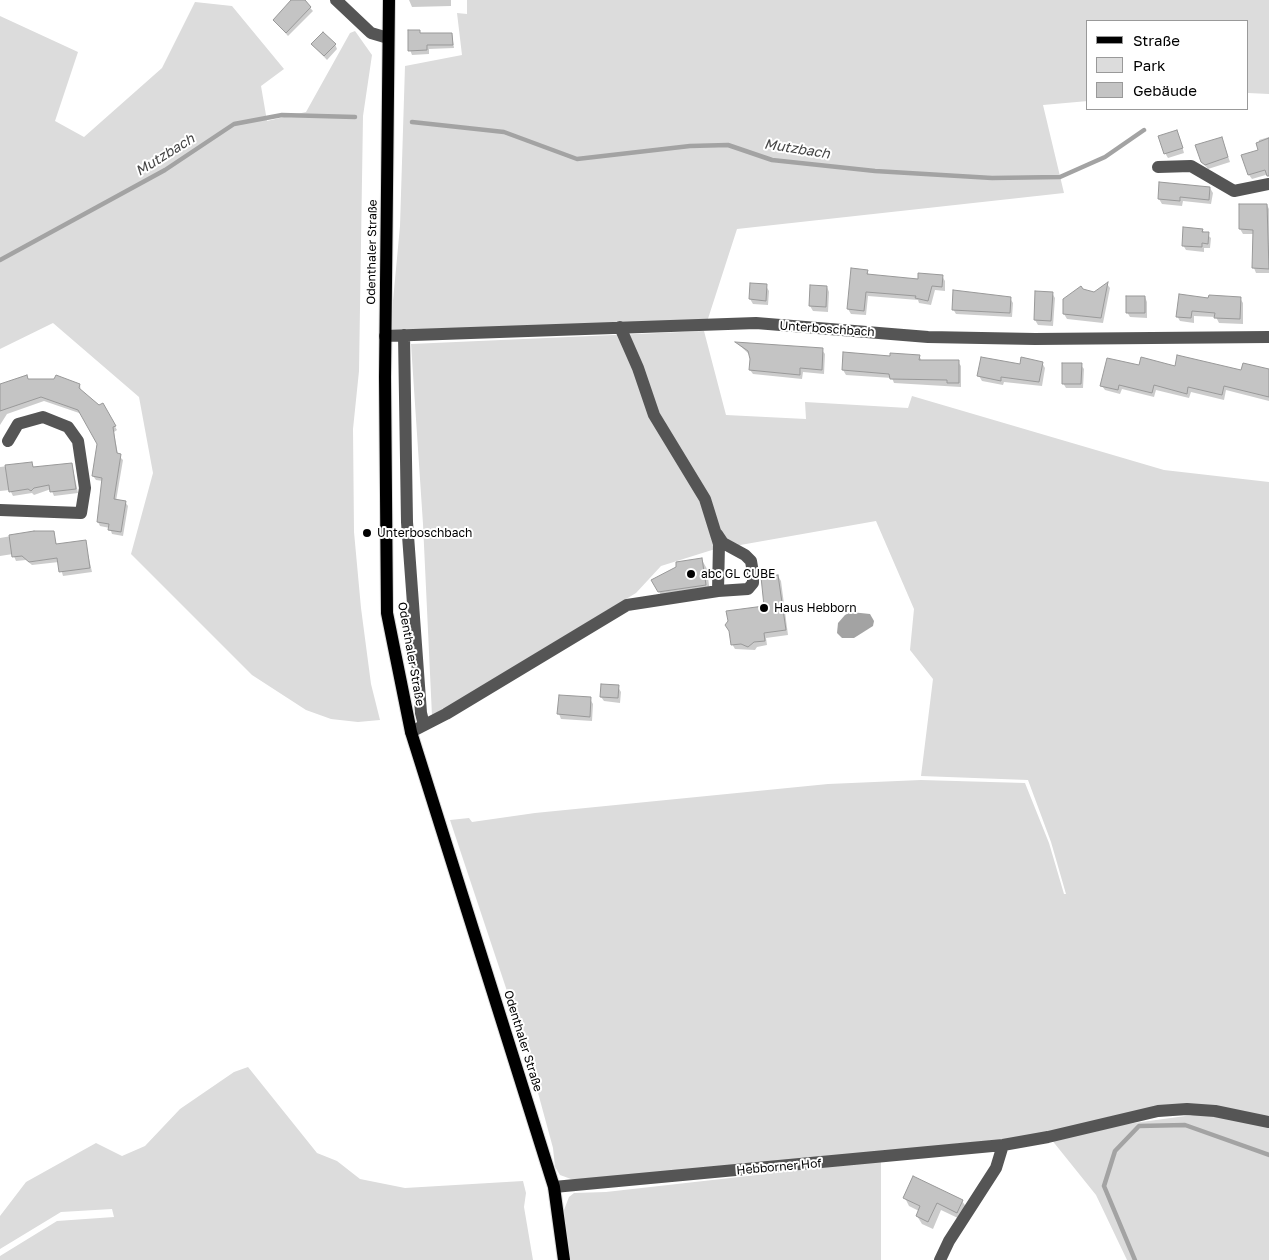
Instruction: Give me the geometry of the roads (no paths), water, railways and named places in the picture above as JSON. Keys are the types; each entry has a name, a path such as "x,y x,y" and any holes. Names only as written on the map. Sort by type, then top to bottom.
{"main road":[{"name":"Odenthaler Straße","path":"389,0 385,336 387,613 411,732 554,1187 564,1260"}],"street":[{"path":"336,0 371,33 388,38"},
{"path":"1158,167 1192,166 1234,190 1269,184"},
{"name":"Unterboschbach","path":"385,336 756,323 928,336 1035,339 1269,337"},
{"path":"620,327 638,368 654,415 705,499 719,544 718,591"},
{"path":"404,335 407,522 421,713 424,725"},
{"path":"0,510 81,513 85,488 78,440 68,427 43,417 18,424 8,441"},
{"path":"411,732 627,605 718,591 748,589 753,583 751,561 745,555 723,543 717,534"},
{"name":"Hebborner Hof","path":"554,1187 1003,1145 1048,1137 1158,1111 1188,1109 1215,1111 1269,1122"},
{"path":"940,1260 949,1241 996,1168 1003,1145"}],"waterway":[{"name":"Mutzbach","path":"0,260 165,170 234,124 282,115 355,117"},
{"name":"Mutzbach","path":"412,122 504,132 577,159 690,146 728,145 772,160 875,171 992,178 1060,177 1105,157 1144,130"},
{"path":"1135,1260 1104,1186 1115,1151 1139,1126 1185,1125 1269,1155"}],"place":[{"name":"Unterboschbach","path":"367,533"},
{"name":"abc GL CUBE","path":"691,574"},
{"name":"Haus Hebborn","path":"764,608"}]}
